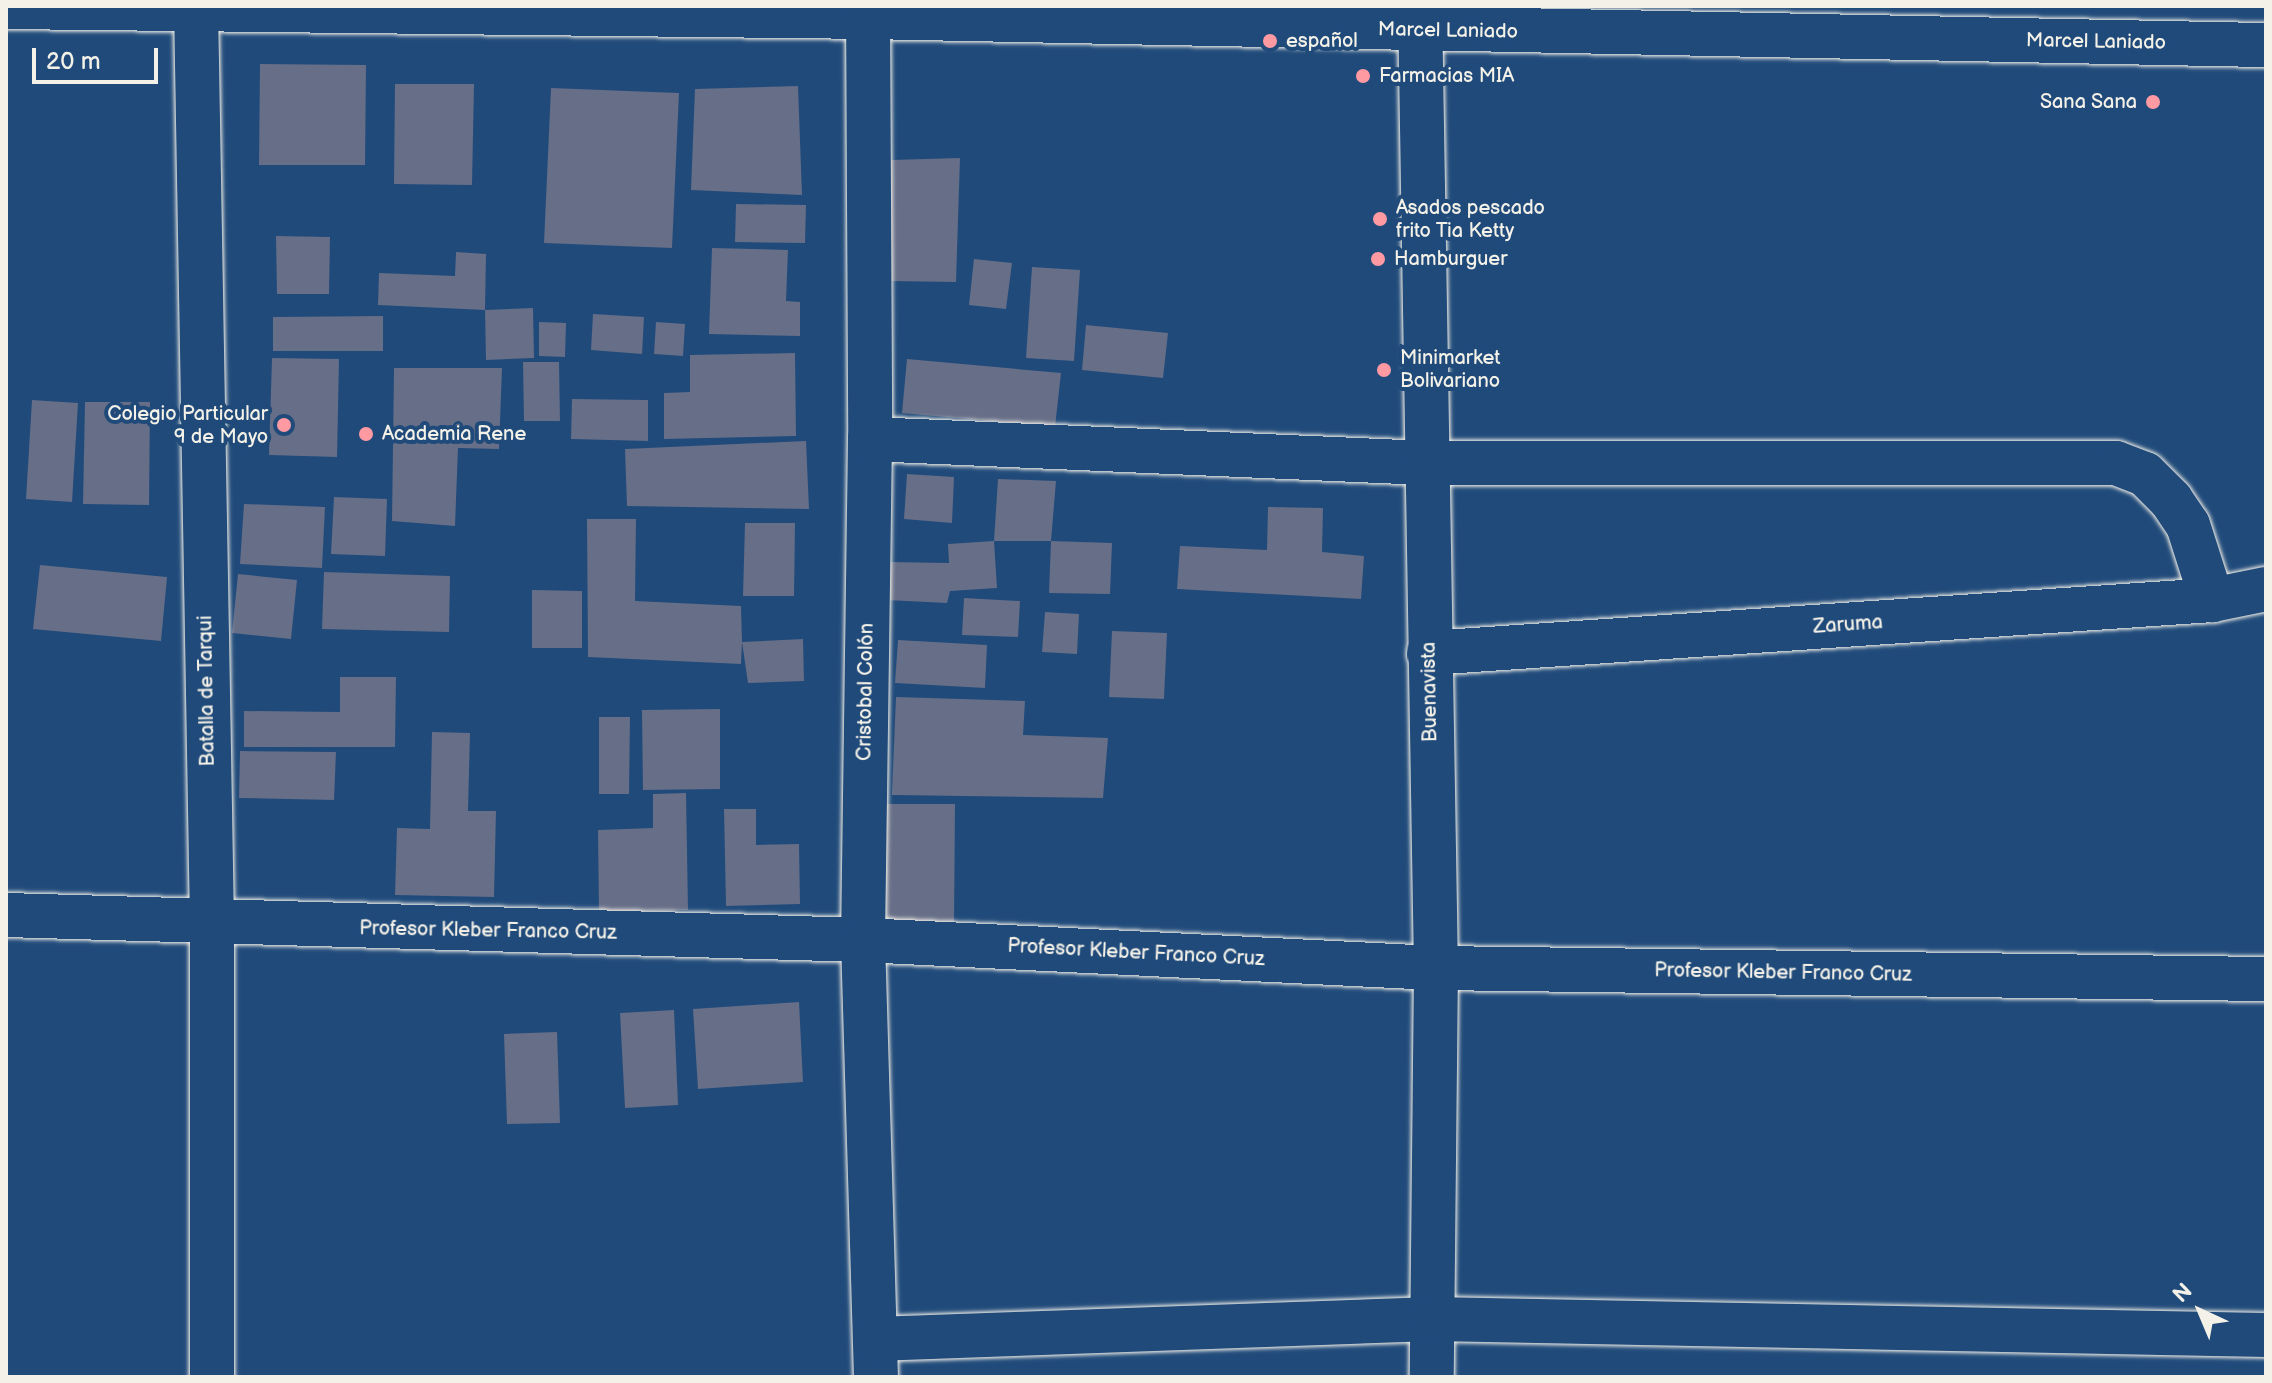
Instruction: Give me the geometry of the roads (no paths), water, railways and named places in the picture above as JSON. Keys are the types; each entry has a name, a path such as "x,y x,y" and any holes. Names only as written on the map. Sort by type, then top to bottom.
{"street":[{"name":"Marcel Laniado","path":"6,7 1420,18 2266,45"},
{"name":"Batalla de Tarqui","path":"196,9 212,924 212,1377"},
{"name":"Cristobal Colón","path":"868,12 870,439 863,940 875,1358"},
{"name":"Buenavista","path":"1420,18 1436,968 1432,1377"},
{"path":"870,439 1427,463 2116,463 2145,474 2171,500 2188,525 2212,600"},
{"name":"Zaruma","path":"1429,653 2212,600 2266,589"},
{"name":"Profesor Kleber Franco Cruz","path":"6,915 212,924 863,940 1436,968 2266,979"},
{"path":"875,1358 1433,1319 2266,1335"}],"place":[{"name":"español","path":"1270,41"},
{"name":"Farmacias MIA","path":"1363,76"},
{"name":"Sana Sana","path":"2153,102"},
{"name":"Asados pescado frito Tia Ketty","path":"1380,219"},
{"name":"Hamburguer","path":"1378,259"},
{"name":"Minimarket Bolivariano","path":"1384,370"},
{"name":"Colegio Particular 9 de Mayo","path":"284,425"},
{"name":"Academia Rene","path":"366,434"}]}
